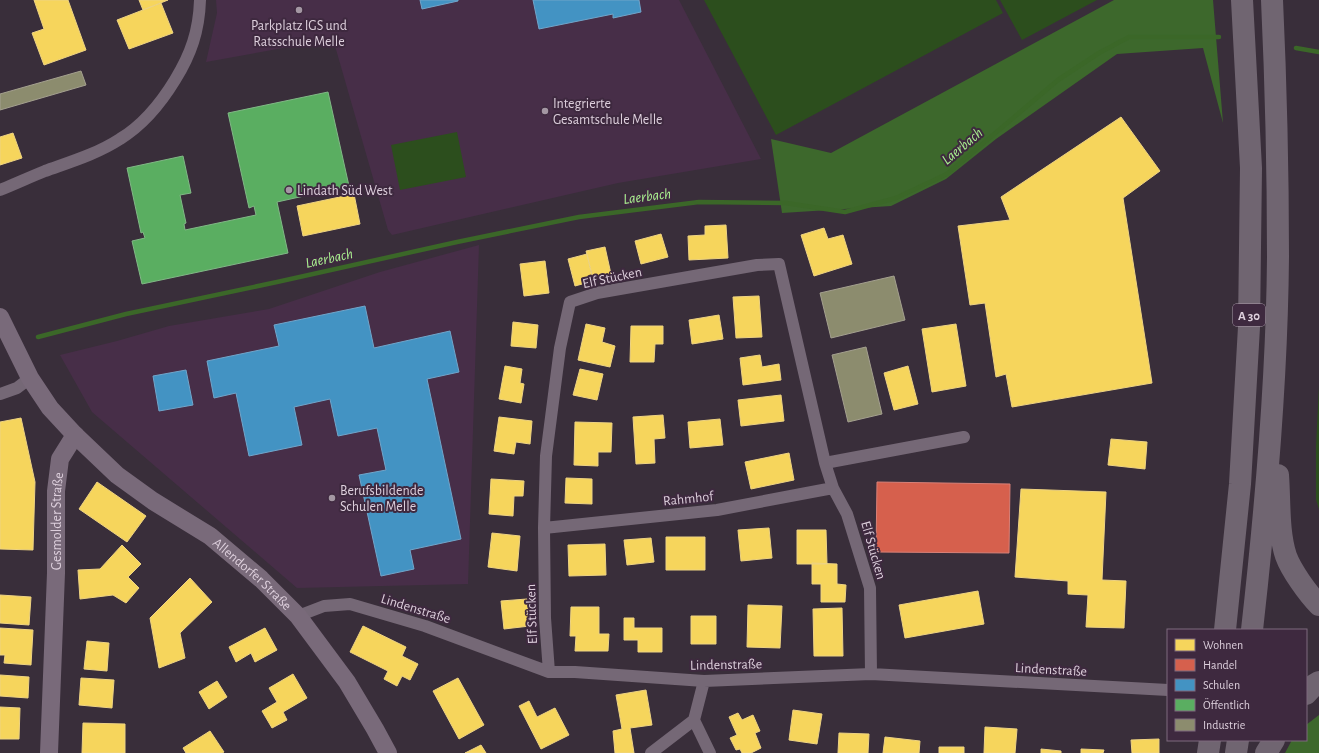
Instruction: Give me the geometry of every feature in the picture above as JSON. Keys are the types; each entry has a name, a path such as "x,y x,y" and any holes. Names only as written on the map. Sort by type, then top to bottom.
{"highway":[{"name":"A 30","path":"1225,629 1240,484 1249,327 1251,168 1242,0"},
{"name":"A 30","path":"1252,629 1260,561 1274,387 1278,257 1277,111 1272,0"},
{"path":"1274,387 1281,537 1286,557 1309,595 1319,605"},
{"path":"1307,693 1319,682"},
{"path":"1208,753 1210,741"},
{"path":"1236,753 1238,741"},
{"path":"1266,753 1273,741"}],"main road":[{"path":"0,317 30,378 50,408 75,435"},
{"name":"Allendorfer Straße","path":"75,435 118,475 153,501 210,536 261,579 298,616 347,682 376,729 388,753"},
{"name":"Gesmolder Straße","path":"48,753 56,573 56,491 60,459 75,435"}],"street":[{"path":"0,190 42,172 101,150 121,139 146,119 166,95 185,64 195,39 200,13 200,0"},
{"name":"Elf Stücken","path":"549,672 545,618 544,528 546,456 560,348 570,302 597,294 757,265 779,264 825,463 833,488 848,514 870,588 871,674"},
{"path":"0,394 17,388 30,378"},
{"path":"825,463 964,437"},
{"name":"Rahmhof","path":"544,528 717,510 833,488"},
{"name":"Lindenstraße","path":"298,616 324,606 350,604 425,626 549,672 575,672 704,681 871,674 1167,690"},
{"path":"651,753 694,720 704,681"},
{"path":"694,720 710,753"}],"shaded area":[{"name":"Integrierte Gesamtschule Melle","path":"216,0 679,0 761,159 618,183 392,235 388,230 333,39 206,62 217,13"},
{"name":"Berufsbildende Schulen Melle","path":"479,245 468,584 297,588 92,412 60,355 169,326 269,309 380,272"}],"green space":[{"path":"704,0 996,0 1003,13 776,135"},
{"path":"1000,0 1097,0 1022,40"},
{"path":"1114,0 1213,0 1223,123 1203,48 1117,54 996,139 946,179 891,206 782,213 771,139 831,153"},
{"path":"457,132 466,177 400,190 391,145"},
{"path":"1319,386 1319,509 1316,500 1316,446"},
{"path":"1319,715 1319,753 1285,753 1291,741 1307,741 1307,724"}],"building: Wohnen":[{"path":"34,0 68,0 86,50 44,65 32,33 44,29"},
{"path":"139,0 168,0 143,10"},
{"path":"161,3 173,33 129,49 117,20"},
{"path":"1121,117 1160,171 1123,198 1152,383 1012,407 1006,374 996,377 985,303 970,305 958,226 1010,220 1001,197"},
{"path":"13,133 22,158 0,165 0,137"},
{"path":"354,194 360,224 303,236 297,206"},
{"path":"726,225 728,258 689,260 688,236 705,235 705,226"},
{"path":"824,228 828,239 843,235 852,264 814,276 801,235"},
{"path":"661,234 668,257 641,264 635,241"},
{"path":"605,247 611,274 593,278 586,251"},
{"path":"587,254 593,281 575,286 568,259"},
{"path":"545,261 549,293 524,296 520,264"},
{"path":"759,296 762,337 736,338 733,297"},
{"path":"719,315 723,339 692,344 689,320"},
{"path":"513,322 538,325 536,348 511,346"},
{"path":"586,324 605,328 602,342 615,346 610,367 578,360"},
{"path":"956,324 966,386 932,392 922,329"},
{"path":"631,326 663,326 663,344 655,344 654,362 630,362"},
{"path":"760,355 762,367 779,364 781,380 743,385 740,358"},
{"path":"505,366 522,369 520,383 524,384 521,403 499,399"},
{"path":"908,366 918,404 894,410 884,373"},
{"path":"580,369 603,374 597,400 573,395"},
{"path":"781,395 784,421 741,426 738,400"},
{"path":"663,415 665,438 654,439 655,463 636,464 633,417"},
{"path":"499,417 532,421 530,444 516,442 514,454 494,451"},
{"path":"21,418 35,482 33,550 0,549 0,422"},
{"path":"720,419 723,445 690,448 688,422"},
{"path":"575,422 612,423 611,452 598,452 598,466 574,465"},
{"path":"1111,439 1147,442 1145,469 1108,465"},
{"path":"789,453 794,480 751,489 745,462"},
{"path":"566,478 592,479 592,504 565,503"},
{"path":"491,479 524,481 523,496 514,496 513,516 489,514"},
{"path":"97,482 146,516 127,542 79,509"},
{"path":"1021,489 1106,492 1102,580 1126,581 1124,628 1086,627 1088,595 1068,594 1068,581 1015,577"},
{"path":"769,528 772,558 741,561 738,530"},
{"path":"797,530 826,530 827,564 797,564"},
{"path":"492,533 520,536 517,571 488,567"},
{"path":"666,537 705,537 705,570 666,570"},
{"path":"651,538 654,562 627,565 624,540"},
{"path":"605,544 606,575 569,576 568,545"},
{"path":"122,545 141,564 128,577 139,588 126,603 113,595 80,599 78,570 100,569"},
{"path":"812,563 837,564 837,584 846,585 845,602 821,602 821,584 812,584"},
{"path":"190,578 212,602 180,633 185,658 159,668 150,618"},
{"path":"978,591 984,624 905,638 899,605"},
{"path":"0,595 31,597 29,625 0,623"},
{"path":"527,599 530,626 504,629 501,601"},
{"path":"748,605 782,606 780,648 747,647"},
{"path":"571,607 599,607 599,634 609,634 608,651 575,651 576,636 570,636"},
{"path":"842,608 843,656 814,656 813,609"},
{"path":"691,616 716,616 716,644 691,644"},
{"path":"624,618 634,618 634,628 662,628 662,652 638,652 638,640 624,640"},
{"path":"363,626 406,647 402,656 418,664 410,680 402,676 397,686 384,679 388,671 350,652"},
{"path":"0,628 33,630 31,665 4,663 5,655 0,655"},
{"path":"265,628 277,650 255,662 251,653 236,662 229,647"},
{"path":"87,641 109,643 107,671 84,669"},
{"path":"293,674 307,698 283,712 287,720 272,728 262,711 277,702 269,688"},
{"path":"0,675 29,677 28,698 0,696"},
{"path":"81,678 114,680 112,708 79,705"},
{"path":"458,678 484,725 459,739 433,691"},
{"path":"217,681 227,697 209,709 199,692"},
{"path":"646,690 652,725 630,728 634,753 615,753 613,731 622,729 616,695"},
{"path":"529,701 537,717 555,708 569,735 541,749 519,706"},
{"path":"0,707 20,708 19,739 0,739"},
{"path":"793,710 822,714 817,744 789,740"},
{"path":"738,713 742,720 753,715 760,731 755,733 761,748 751,753 742,753 740,749 736,750 730,738 737,735 729,717"},
{"path":"83,723 125,724 125,753 82,753"},
{"path":"985,727 1017,729 1015,753 984,753"},
{"path":"210,731 224,752 186,753 183,748"},
{"path":"839,733 869,734 868,753 838,753"},
{"path":"885,737 920,741 919,753 883,753"},
{"path":"1159,739 1159,753 1132,753 1131,740"},
{"path":"481,745 486,753 465,753"},
{"path":"939,747 964,747 964,753 939,753"},
{"path":"1041,749 1061,751 1061,753 1041,753"},
{"path":"1081,749 1104,750 1103,753 1081,753"}],"building: Handel":[{"path":"877,482 1010,484 1009,553 876,552"}],"building: Schulen":[{"path":"420,0 458,0 458,1 422,9"},
{"path":"533,0 639,0 641,12 613,18 613,14 539,29"},
{"path":"365,306 374,348 450,331 459,372 427,379 461,539 410,550 414,569 381,576 359,475 386,470 377,428 338,436 330,399 294,407 302,445 249,456 236,393 214,398 207,361 279,346 274,325"},
{"path":"186,370 193,405 159,411 153,376"}],"building: Öffentlich":[{"name":"Lindath Süd West","path":"328,92 349,186 277,202 288,253 142,284 132,241 145,238 143,232 141,233 127,168 183,156 191,193 180,195 186,223 184,224 185,230 256,215 254,206 249,208 228,113"}],"building: Industrie":[{"path":"81,71 86,85 0,110 0,94"},
{"path":"894,276 905,320 831,338 820,293"},
{"path":"866,347 882,414 848,422 832,355"}],"waterway":[{"name":"Laerbach","path":"38,337 126,314 579,217 699,202 786,203 845,212 896,198 947,174 1058,80 1099,53 1129,37 1219,37"},
{"name":"Laerbach","path":"1296,48 1319,52"}],"place":[{"name":"Parkplatz IGS und Ratsschule Melle","path":"299,10"},
{"name":"Integrierte Gesamtschule Melle","path":"545,111"},
{"name":"Lindath Süd West","path":"289,190"},
{"name":"Berufsbildende Schulen Melle","path":"332,498"}]}
